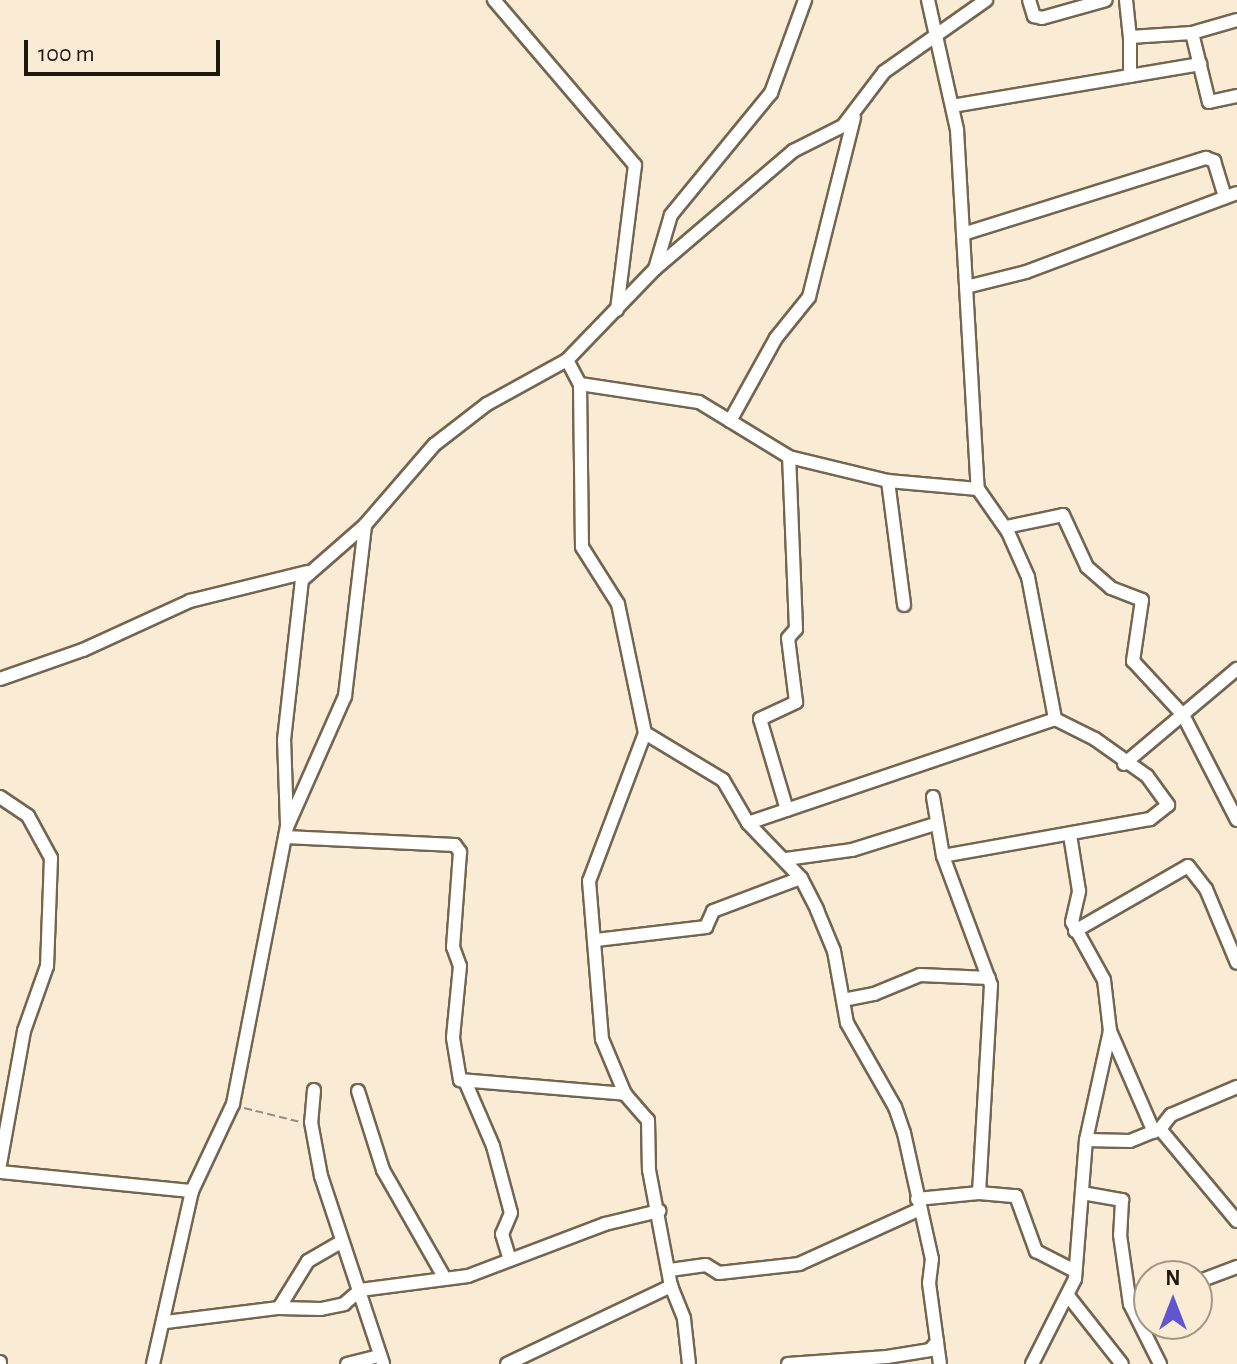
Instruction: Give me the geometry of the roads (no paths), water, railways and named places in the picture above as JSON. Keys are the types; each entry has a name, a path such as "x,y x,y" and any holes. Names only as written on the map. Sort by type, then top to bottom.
{"street":[{"path":"494,0 635,165 617,310"},
{"path":"655,269 671,215 771,93 805,0"},
{"path":"928,0 952,106 978,489 1006,527 1028,577 1055,719"},
{"path":"0,679 83,650 190,601 307,572 365,525 434,445 487,404 567,360 655,269 793,151 843,126 884,72 986,0"},
{"path":"1029,0 1034,16 1042,18 1106,0"},
{"path":"1126,0 1130,76"},
{"path":"1130,37 1192,33 1237,20"},
{"path":"1192,33 1209,102 1237,96"},
{"path":"952,106 1200,64"},
{"path":"730,421 776,338 809,297 858,103"},
{"path":"963,234 1206,158 1214,161 1231,195 1026,272 966,287"},
{"path":"567,360 580,384 582,547 618,604 645,733 629,787 591,873 602,1039 625,1094 648,1120 649,1170 671,1286 684,1319 689,1364"},
{"path":"580,384 695,401 789,457 888,481 978,489"},
{"path":"787,810 760,719 796,702 788,638 796,629 789,457"},
{"path":"888,481 904,605"},
{"path":"1006,527 1063,515 1087,567 1111,588 1142,600 1133,661 1183,715 1237,820"},
{"path":"286,832 344,701 365,525"},
{"path":"153,1364 166,1322 192,1191 233,1104 286,832 284,740 299,598 307,572"},
{"path":"1124,764 1237,669"},
{"path":"748,823 1055,719 1095,739 1124,764 1161,789 1167,810 1150,819 943,856"},
{"path":"645,733 723,780 748,823 767,847 786,859 801,878 834,951 847,1023 895,1107 932,1259 929,1283 940,1364"},
{"path":"0,797 35,825 51,858 51,872 47,966 24,1031 0,1164"},
{"path":"933,797 935,824 943,856 989,978 979,1193"},
{"path":"786,859 852,850 935,824"},
{"path":"286,832 444,842 459,847 453,947 460,966 453,1038 459,1077 465,1081 625,1094"},
{"path":"1070,835 1079,891 1075,931 1104,980 1110,1031 1157,1130 1237,1221"},
{"path":"1075,931 1188,866 1206,889 1237,963"},
{"path":"596,940 706,927 713,911 801,878"},
{"path":"843,1000 874,994 920,975 989,978"},
{"path":"1032,1364 1069,1297 1075,1271 1086,1140 1110,1031"},
{"path":"465,1081 493,1146 511,1213 502,1234 510,1260"},
{"path":"1086,1140 1120,1142 1157,1130 1171,1115 1237,1087"},
{"path":"314,1090 312,1127 342,1241 382,1360 347,1364"},
{"path":"358,1091 383,1170 444,1277"},
{"path":"0,1172 192,1191"},
{"path":"670,1270 706,1265 719,1273 799,1264 918,1204 979,1193 1017,1198 1036,1251 1075,1271"},
{"path":"1082,1193 1122,1200 1120,1235 1133,1306"},
{"path":"166,1322 279,1308 334,1307 360,1290 468,1276 605,1224 659,1211"},
{"path":"279,1308 308,1261 342,1241"},
{"path":"1213,1276 1237,1267"},
{"path":"507,1364 671,1286"},
{"path":"1069,1297 1122,1364"},
{"path":"1148,1340 1160,1364"},
{"path":"788,1364 901,1355 930,1350 937,1342"}]}
